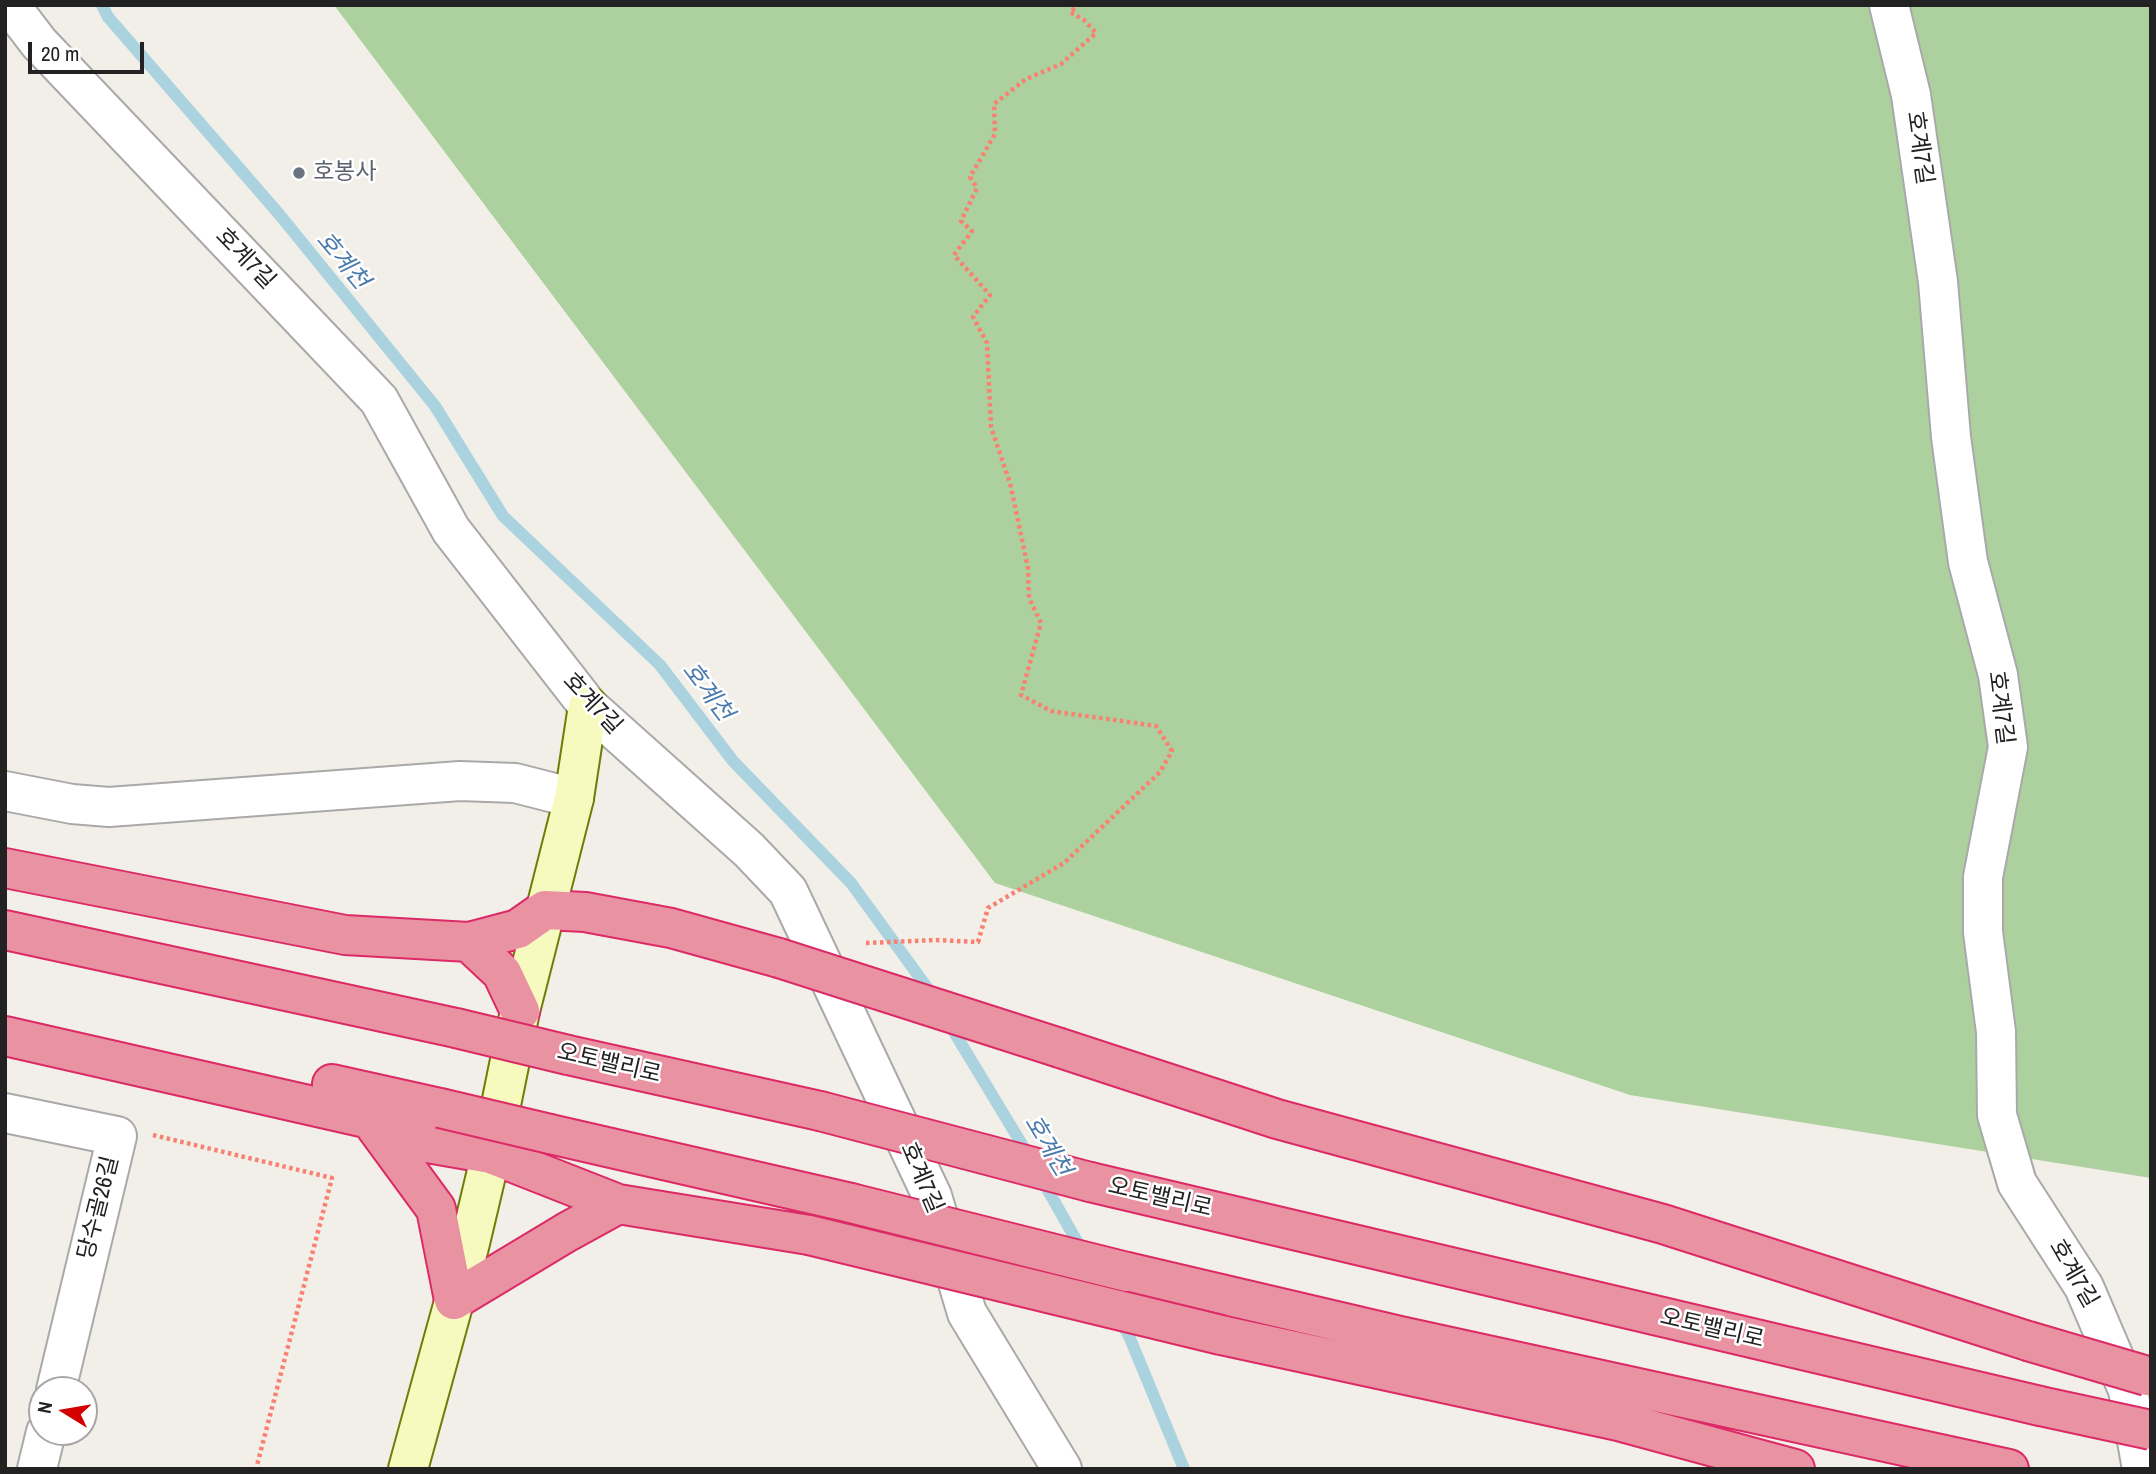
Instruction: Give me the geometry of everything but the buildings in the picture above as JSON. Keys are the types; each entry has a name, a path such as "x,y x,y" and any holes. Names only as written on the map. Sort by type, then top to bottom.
{"highway":[{"path":"5,868 345,935 469,942 518,929 545,910 585,912 671,928 779,958 1277,1119 1663,1224 2028,1341 2149,1376"},
{"name":"오토밸리로","path":"5,930 456,1028 820,1111 1090,1182 2151,1430"},
{"path":"469,942 502,973 520,1011"},
{"path":"5,1011 851,1203 1399,1336 2009,1469"},
{"path":"5,1036 370,1119 416,1140 491,1154 618,1205 809,1235 1221,1335 1618,1421 1796,1469"},
{"path":"370,1119 436,1209 454,1300 567,1232 618,1205"}],"street":[{"name":"호계7길","path":"10,5 39,43 379,400 451,530 588,706 749,850 788,891 932,1196 967,1313 1062,1469"},
{"name":"호계7길","path":"1889,5 1911,95 1938,282 1951,437 1968,562 1997,674 2008,747 1983,877 1983,932 1996,1032 1997,1115 2017,1183 2084,1287 2128,1390 2142,1469"},
{"path":"408,1469 491,1154 520,1011 573,798 588,706"},
{"path":"5,791 72,804 109,807 460,781 515,783 573,798"},
{"name":"당수골26길","path":"5,1112 117,1136 59,1376"},
{"path":"37,1469 43,1446"}],"path":[{"path":"815,948 936,940 978,942 988,908 1072,856 1160,772 1171,751 1156,726 1051,711 1021,695 1041,623 1029,598 1028,568 1010,483 991,427 987,344 973,317 990,295 954,255 972,231 961,221 976,188 970,177 995,134 994,104 1026,79 1061,65 1096,33 1084,20 1070,12 1078,5"},
{"path":"145,1133 332,1178 256,1469"}],"green space":[{"path":"334,5 2151,5 2151,1178 1630,1095 995,883"}],"waterway":[{"name":"호계천","path":"102,5 108,17 279,214 435,406 503,516 660,665 733,761 851,883 934,997"},
{"name":"호계천","path":"948,1022 1029,1156"},
{"name":"호계천","path":"1041,1178 1084,1254"},
{"name":"호계천","path":"1119,1319 1129,1336 1184,1469"}],"place":[{"name":"호봉사","path":"299,173"}]}
